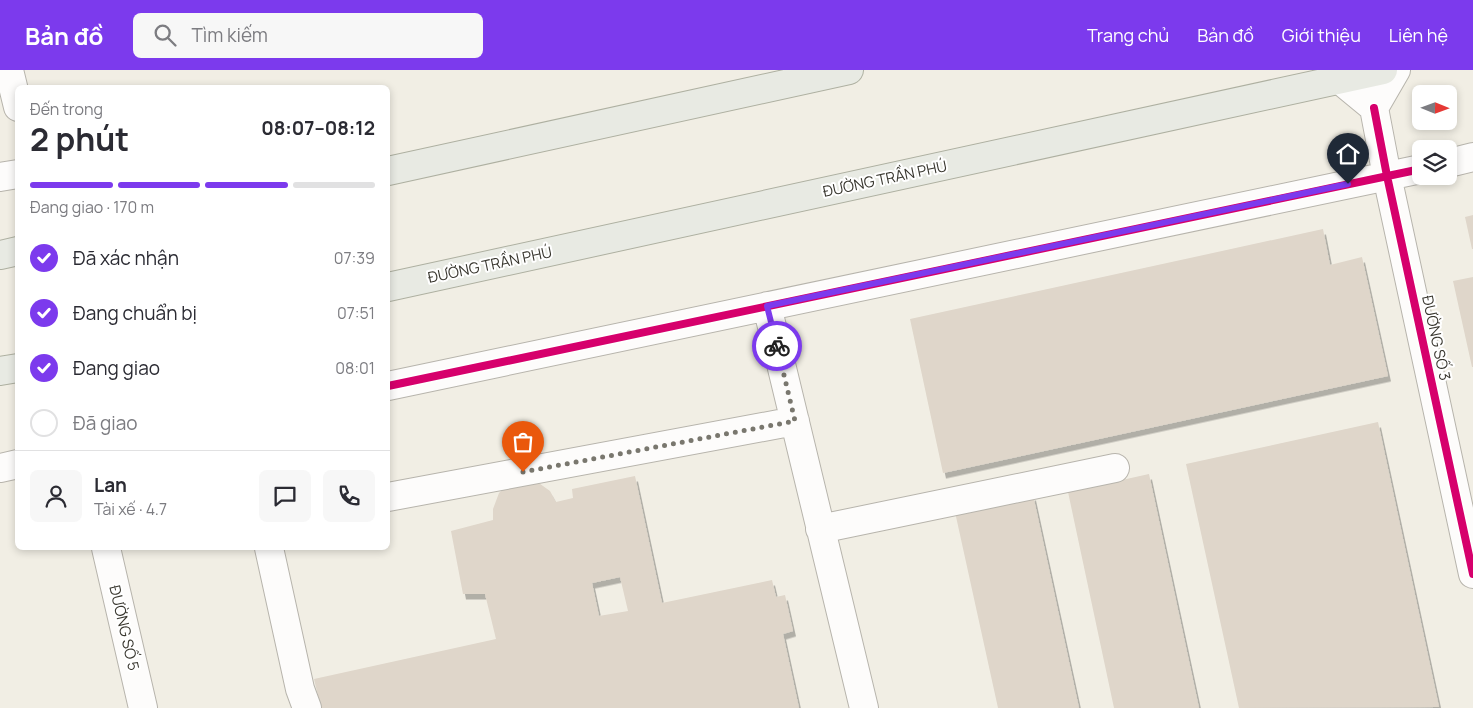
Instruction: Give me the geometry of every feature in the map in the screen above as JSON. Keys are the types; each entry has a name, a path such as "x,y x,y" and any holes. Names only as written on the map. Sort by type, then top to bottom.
{"main road":[{"path":"390,171 849,70"},
{"name":"ĐƯỜNG TRẦN PHÚ","path":"390,287 1338,75 1383,70"},
{"path":"0,255 15,252"},
{"path":"0,371 15,368"}],"street":[{"path":"9,70 15,95"},
{"path":"1338,75 1374,108 1396,70"},
{"name":"ĐƯỜNG SỐ 3","path":"1374,108 1473,574"},
{"path":"1457,161 1473,157"},
{"path":"390,386 1412,171"},
{"path":"0,177 15,174"},
{"path":"767,306 864,708"},
{"path":"390,497 795,421"},
{"path":"0,468 15,465"},
{"path":"820,529 1116,468"},
{"name":"ĐƯỜNG SỐ 5","path":"106,550 143,708"},
{"path":"268,550 300,689 307,708"}],"building":[{"path":"1473,215 1473,249 1472,249 1465,217"},
{"path":"1323,229 1330,265 1362,257 1388,376 943,473 910,319"},
{"path":"1473,277 1473,367 1472,367 1453,281"},
{"path":"1378,422 1439,707 1239,708 1186,464"},
{"path":"1149,474 1199,708 1114,708 1068,492"},
{"path":"635,476 662,603 772,580 776,597 785,595 793,631 783,634 799,708 321,708 314,679 496,639 485,594 463,594 451,531 493,520 493,509 499,493 508,484 536,481 550,491 556,502 573,498 572,489","holes":["620,577 628,611 599,616 592,583"]},
{"path":"1033,495 1079,708 998,708 955,512"}],"cycle path":[{"path":"1374,108 1473,574"},
{"path":"390,386 1412,171"}],"way so far":[{"path":"523,472 795,421 777,346"}],"route":[{"path":"777,346 767,306 1348,184"}]}
